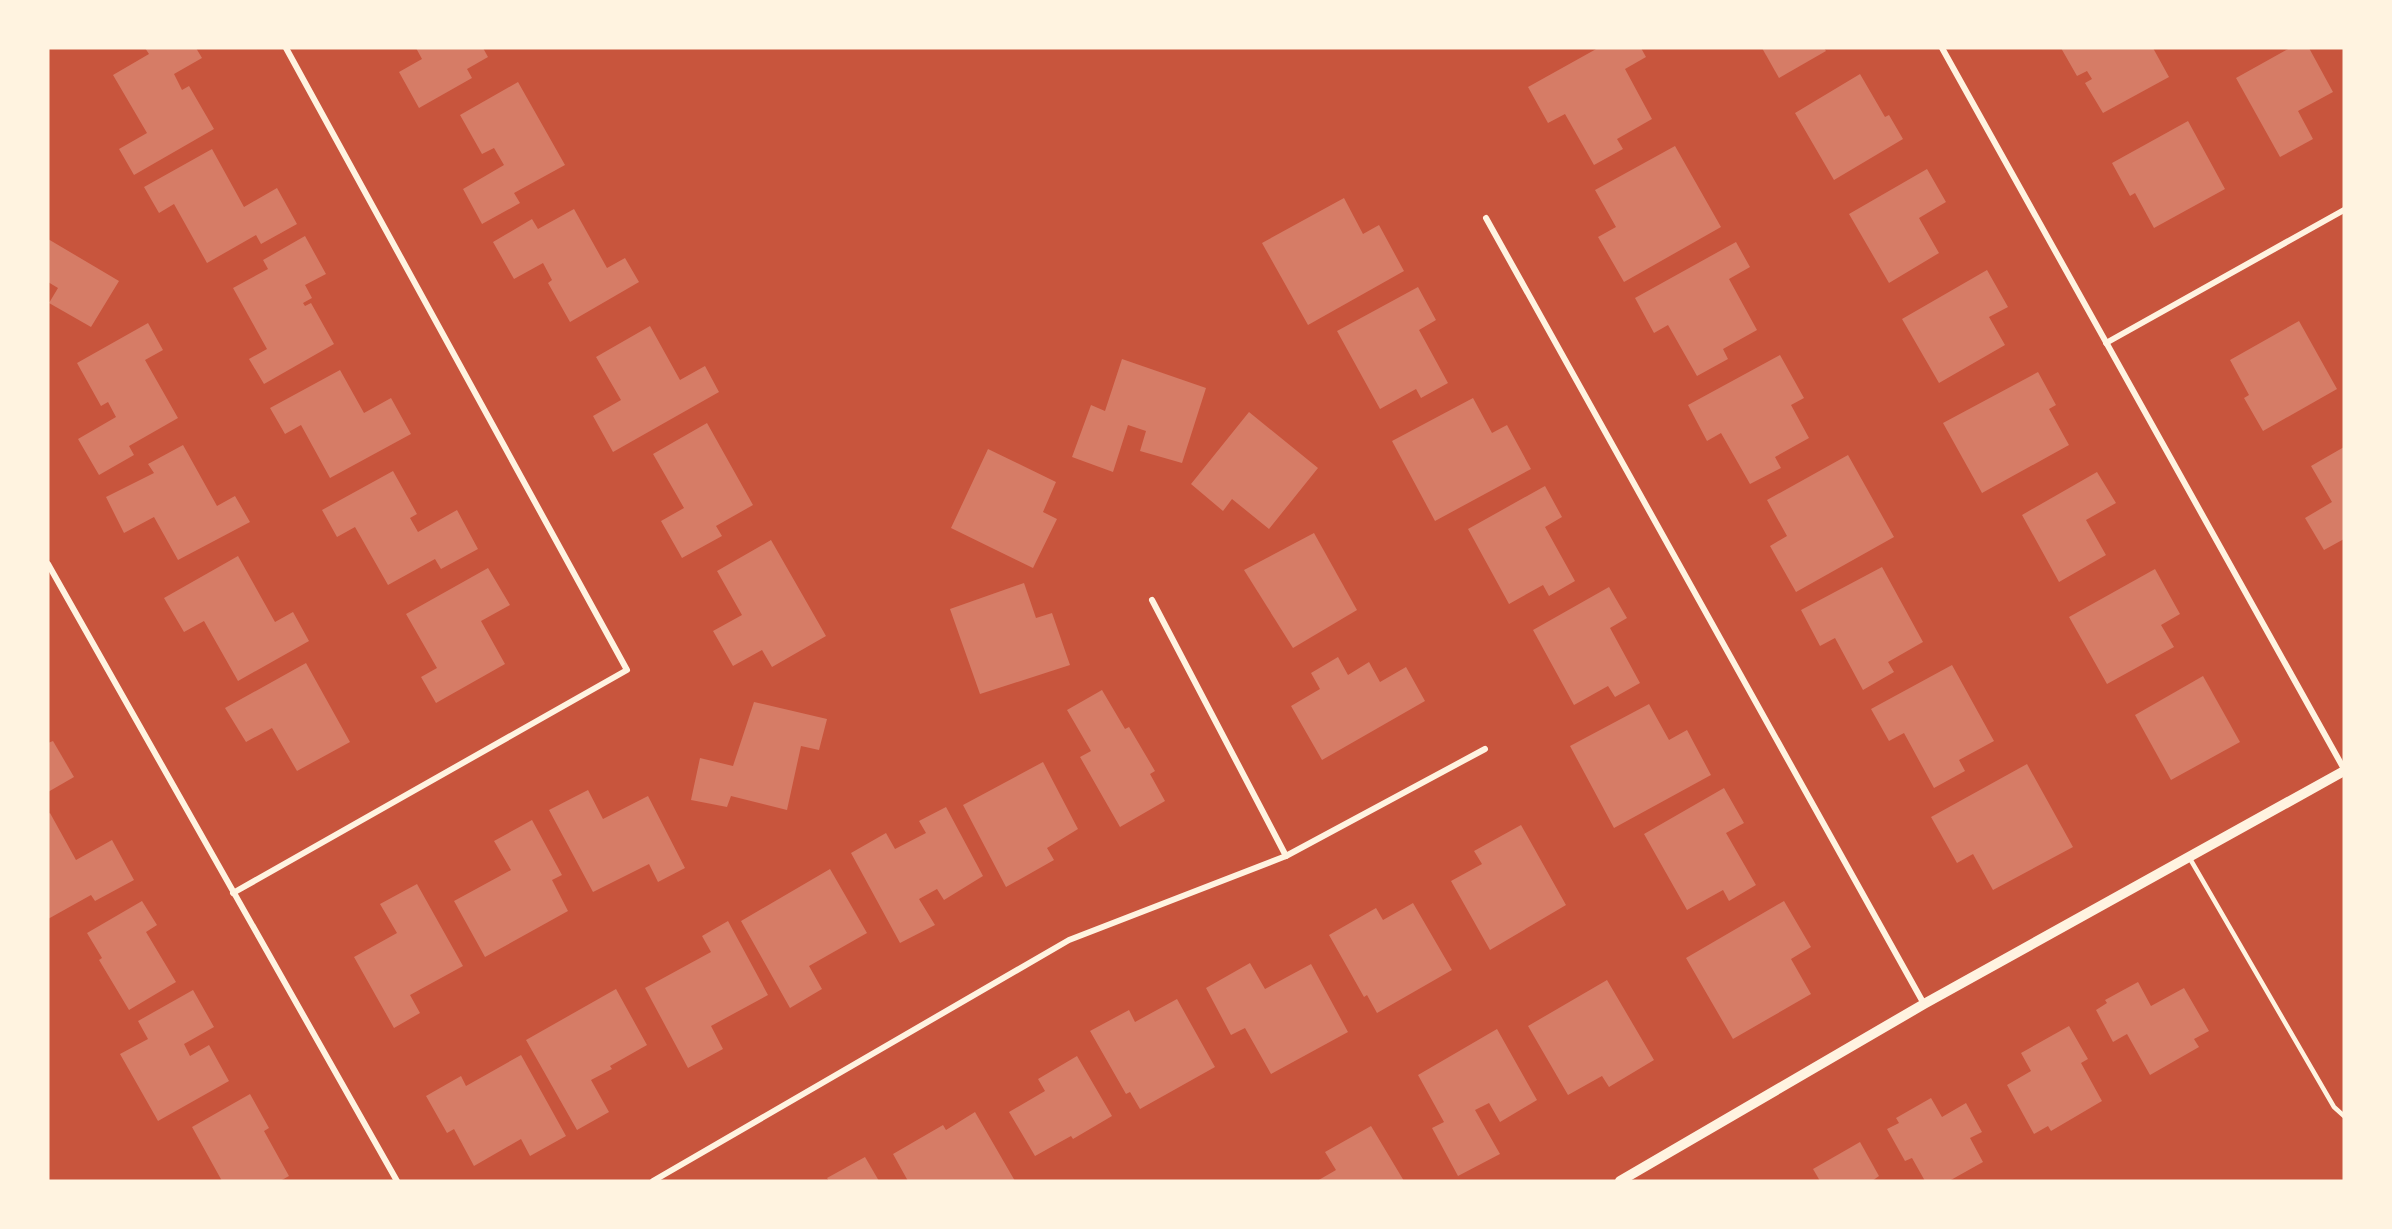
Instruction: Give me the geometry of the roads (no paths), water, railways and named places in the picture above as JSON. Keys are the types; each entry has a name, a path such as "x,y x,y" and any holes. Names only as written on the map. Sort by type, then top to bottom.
{"street":[{"path":"233,893 627,670 286,48"},
{"path":"1620,1181 1924,1004 2344,770 1942,48"},
{"path":"2106,343 2344,210"},
{"path":"1486,218 1924,1004"},
{"path":"48,564 397,1181"},
{"path":"1152,600 1286,856"},
{"path":"653,1181 1070,940 1286,856 1485,749"}],"lane":[{"path":"2189,857 2334,1107 2344,1116"}]}
